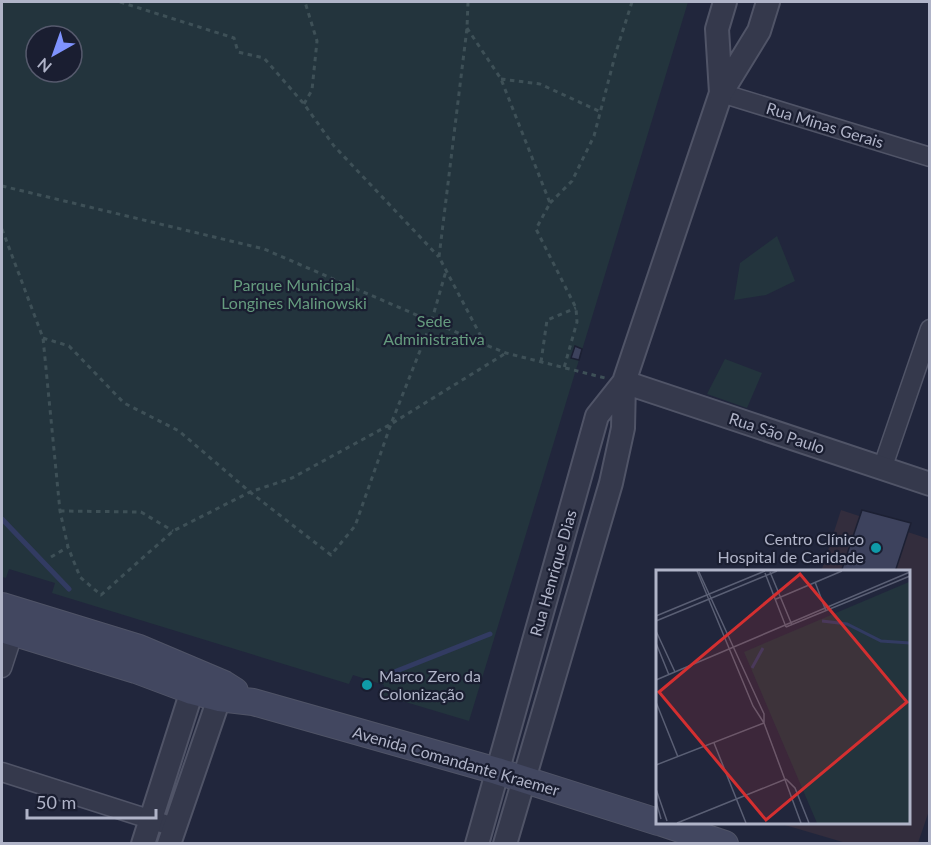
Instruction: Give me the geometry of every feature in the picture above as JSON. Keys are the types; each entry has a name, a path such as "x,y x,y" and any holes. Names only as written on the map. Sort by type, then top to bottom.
{"main road":[{"name":"Avenida Comandante Kraemer","path":"9,620 136,670 195,682 253,702 497,771 656,821"},
{"name":"Avenida Comandante Kraemer","path":"664,824 725,843"}],"street":[{"name":"Rua Henrique Dias","path":"720,93 717,29 725,2"},
{"name":"Rua Henrique Dias","path":"505,843 611,483 623,428 624,382 720,93 759,31 768,2"},
{"name":"Rua Minas Gerais","path":"720,93 930,158"},
{"path":"882,468 930,330"},
{"name":"Rua Henrique Dias","path":"477,843 597,416 624,382"},
{"name":"Rua São Paulo","path":"624,382 930,484"},
{"path":"2,668 9,620"},
{"path":"143,843 195,682"},
{"path":"2,772 151,821 171,835 222,691"}],"path":[{"path":"120,2 234,38 238,52 264,58 304,104 334,146 439,257 486,345"},
{"path":"304,104 312,90 317,41 305,2"},
{"path":"439,257 467,28 468,2"},
{"path":"564,368 577,322 576,308 536,229 550,203 572,181 594,136 632,2"},
{"path":"467,28 501,79 550,203"},
{"path":"501,79 540,84 601,112"},
{"path":"2,186 264,249 506,353 624,382"},
{"path":"2,229 44,338 60,511 68,548 80,578 101,594 173,531 250,492 292,478 391,424 506,353"},
{"path":"44,338 69,346 124,403 179,431 250,492 331,555 356,526 391,424 431,322 446,271"},
{"path":"541,362 547,320 576,308"},
{"path":"60,511 141,512 173,531"},
{"path":"51,557 68,548"}],"shaded area":[{"path":"841,510 929,539 930,808 918,843 846,843 781,824 910,824 910,570 822,570"}],"green space":[{"name":"Parque Municipal Longines Malinowski","path":"2,2 688,2 469,721 382,695 384,685 353,675 349,684 52,593 55,583 9,569 6,578 2,577"},
{"path":"777,236 795,281 766,295 734,300 740,263"},
{"path":"725,359 762,373 747,408 707,394"}],"building":[{"path":"575,346 582,349 579,360 571,358"},
{"name":"Centro Clínico Hospital de Caridade","path":"862,510 911,523 896,570 842,570"}],"waterway":[{"path":"2,519 69,589"},
{"path":"384,676 490,634"}],"place":[{"name":"Centro Clínico Hospital de Caridade","path":"876,548"},
{"name":"Marco Zero da Colonização","path":"367,685"}],"park label":[{"name":"Sede Administrativa","path":"434,330"}]}
